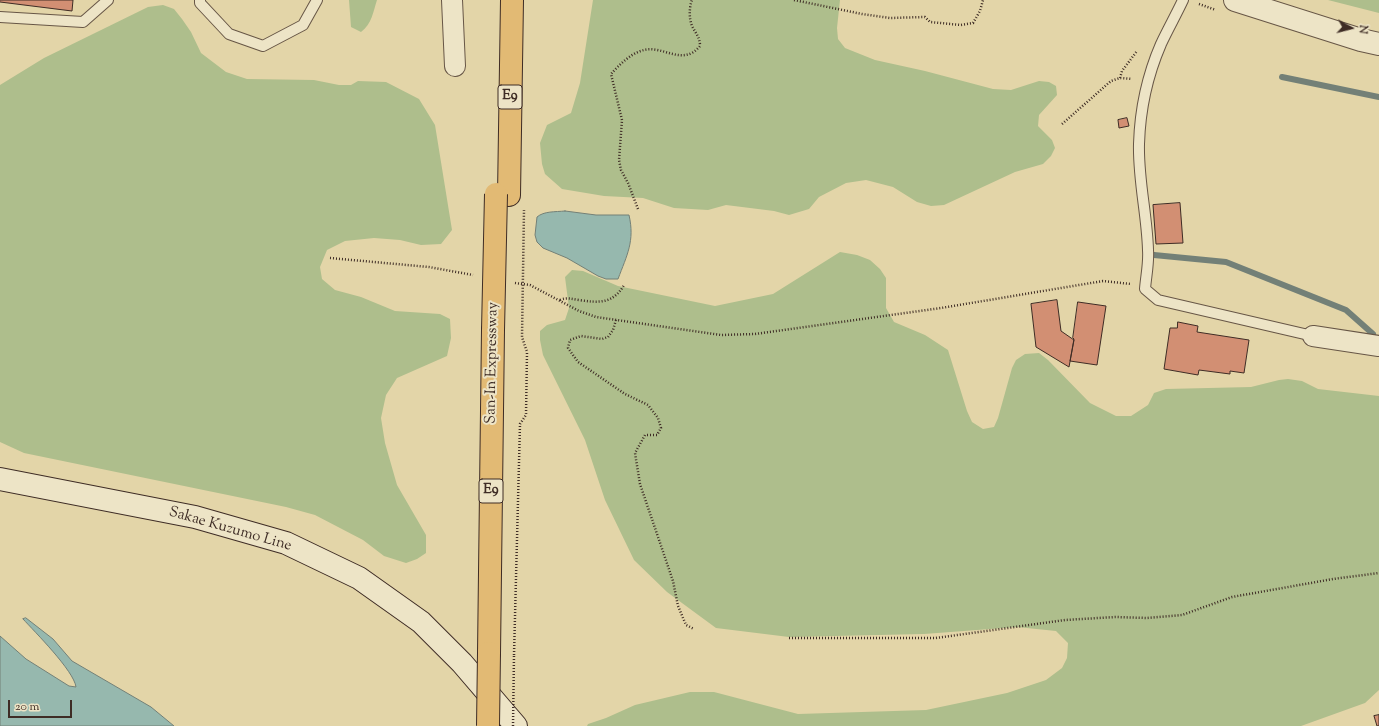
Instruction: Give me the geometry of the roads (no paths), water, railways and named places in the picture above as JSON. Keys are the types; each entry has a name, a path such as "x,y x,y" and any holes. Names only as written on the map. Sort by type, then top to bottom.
{"highway":[{"name":"San-In Expressway","path":"498,0 509,198"},
{"name":"San-In Expressway","path":"502,726 500,330 509,198 512,0"},
{"name":"San-In Expressway","path":"488,726 502,654"}],"main road":[{"path":"1235,0 1361,40 1379,44"},
{"name":"Sakae Kuzumo Line","path":"0,479 195,517 286,543 359,578 421,622 462,663 514,726"}],"street":[{"path":"452,0 455,66"},
{"path":"1313,336 1379,346"}],"lane":[{"path":"0,17 83,22 108,0"},
{"path":"200,0 200,2 229,34 263,46 303,25 317,0"},
{"path":"1183,0 1161,45 1150,75 1139,142 1139,167 1148,250 1145,289 1158,300 1313,336"}],"water":[{"path":"565,211 596,215 629,215 631,224 631,240 618,279 606,279 598,276 567,258 543,248 537,242 535,235 537,217 546,213"},
{"path":"26,618 53,639 72,661 151,707 174,726 0,726 0,636 26,659 69,686 76,687 69,671 45,642 23,619"}],"waterway":[{"path":"1282,77 1379,97"},
{"path":"1154,255 1226,262 1346,310 1373,334"}]}
